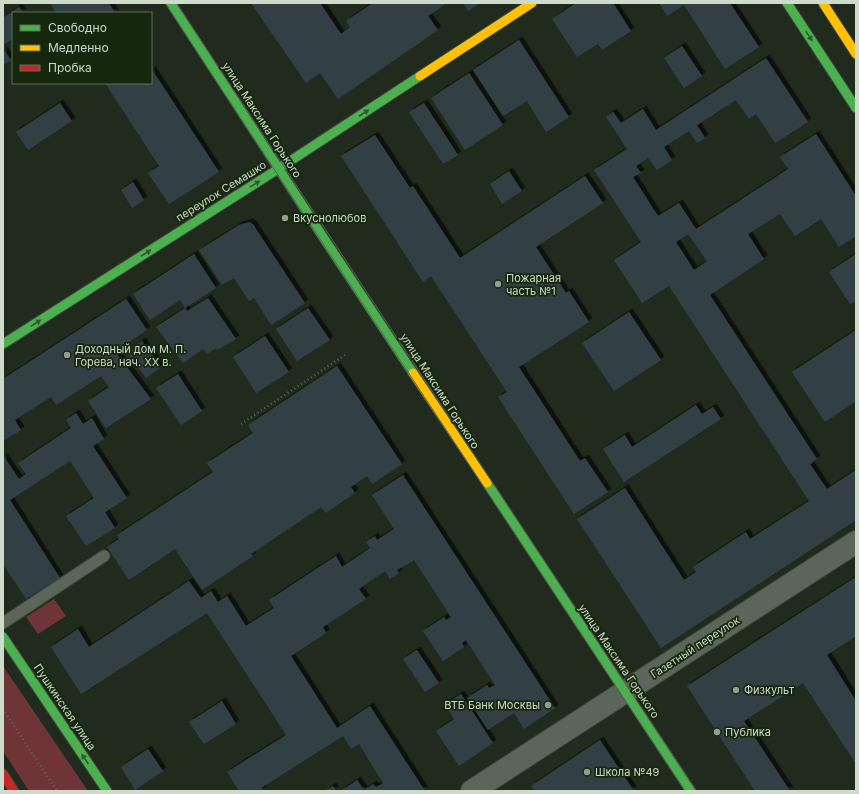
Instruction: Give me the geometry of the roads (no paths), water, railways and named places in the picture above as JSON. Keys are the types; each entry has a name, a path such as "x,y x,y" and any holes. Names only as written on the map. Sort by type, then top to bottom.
{"main road":[{"name":"улица Максима Горького","path":"171,3 691,791"},
{"name":"переулок Семашко","path":"3,344 279,168 532,3"},
{"path":"787,3 856,108"},
{"path":"822,3 856,54"},
{"name":"Пушкинская улица","path":"3,636 107,791"},
{"path":"3,774 14,791"}],"street":[{"name":"Газетный переулок","path":"472,791 856,542"}],"lane":[{"path":"3,623 104,556"}],"tram line":[{"path":"165,3 685,791"},
{"path":"176,3 696,791"}],"place":[{"name":"Вкуснолюбов","path":"285,218"},
{"name":"Пожарная часть №1","path":"498,284"},
{"name":"Доходный дом М. П. Горева, нач. ХХ в.","path":"67,355"},
{"name":"Физкульт","path":"736,690"},
{"name":"ВТБ Банк Москвы","path":"548,705"},
{"name":"Публика","path":"717,732"},
{"name":"Школа №49","path":"587,772"}]}
